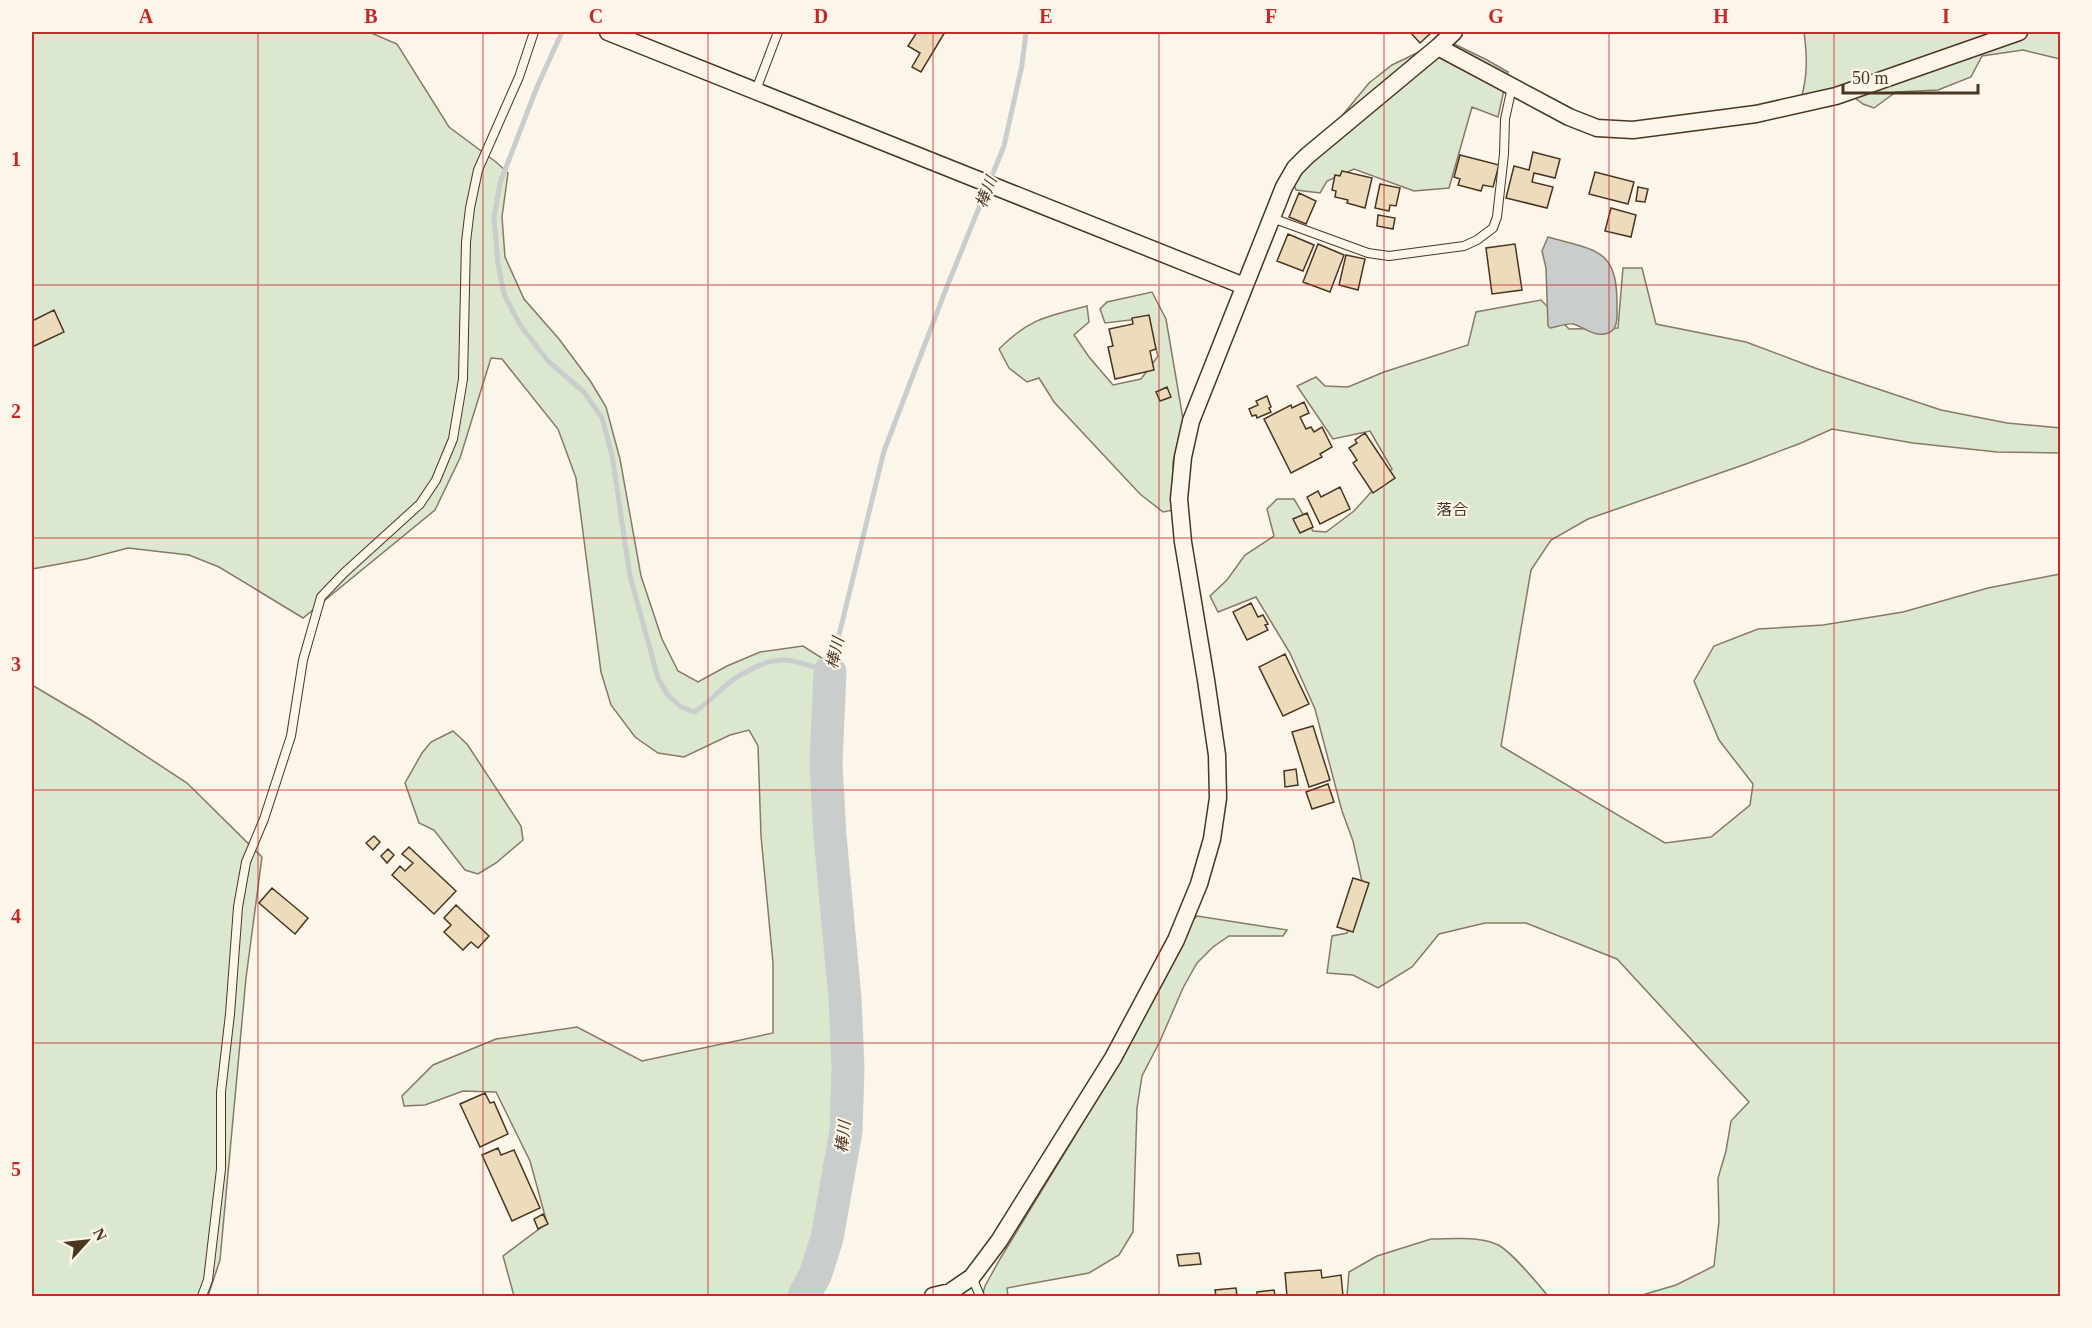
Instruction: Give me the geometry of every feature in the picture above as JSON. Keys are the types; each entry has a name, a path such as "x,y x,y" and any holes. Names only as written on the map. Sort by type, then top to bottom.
{"street":[{"path":"608,32 1244,286"},
{"path":"933,1296 950,1292 972,1277 999,1241 1113,1058 1176,940 1198,884 1212,839 1218,798 1217,755 1182,542 1179,499 1183,457 1191,422 1284,187 1295,168 1307,156 1454,32"},
{"path":"1438,47 1569,117 1597,128 1633,130 1756,114 1836,96 2019,32"}],"lane":[{"path":"202,1296 208,1280 221,1169 221,1092 230,1014 238,907 246,862 264,819 291,736 303,660 321,597 420,504 436,480 453,439 463,379 465,242 470,208 478,170 519,77 534,32"},
{"path":"756,90 778,32"},
{"path":"1272,218 1368,253 1389,256 1464,246 1477,240 1493,228 1497,217 1504,154 1505,119 1512,87"},
{"path":"972,1277 981,1296"}],"green space":[{"path":"32,32 369,32 397,44 449,127 508,173 502,217 505,257 524,299 559,339 591,382 606,407 620,459 641,576 662,639 678,671 698,682 760,652 803,646 825,660 835,673 834,763 838,831 857,1015 857,1072 842,1188 825,1275 819,1294 791,1296 514,1296 503,1256 547,1223 530,1161 496,1092 463,1091 425,1105 404,1106 402,1096 433,1065 496,1039 577,1027 642,1061 773,1033 773,963 761,836 758,746 749,730 730,735 684,757 658,753 635,737 611,705 601,672 576,478 558,429 502,359 491,358 460,458 435,510 303,618 219,567 189,555 128,548 32,569"},
{"path":"1804,32 2060,32 2060,59 2023,50 1982,56 1971,77 1938,90 1896,92 1874,108 1863,104 1841,87 1801,99 1806,65"},
{"path":"1440,37 1508,72 1498,117 1472,107 1449,188 1414,191 1354,169 1327,181 1320,193 1296,190 1293,182 1369,83 1392,65 1421,51"},
{"path":"1623,268 1642,268 1656,324 1746,342 1815,368 1941,410 2007,423 2060,428 2060,453 1997,452 1913,443 1832,429 1746,464 1588,519 1551,540 1531,570 1501,746 1665,843 1711,837 1750,805 1753,784 1719,740 1694,681 1714,646 1758,629 1823,625 1903,612 1988,588 2060,574 2060,1296 1639,1296 1676,1285 1714,1266 1719,1221 1718,1178 1731,1121 1749,1102 1617,959 1526,923 1485,923 1439,934 1412,967 1378,988 1353,975 1327,973 1332,936 1347,933 1363,886 1353,841 1342,811 1315,709 1290,653 1256,597 1218,612 1210,596 1227,580 1245,555 1274,536 1267,509 1277,499 1294,499 1313,531 1326,532 1354,511 1392,469 1370,431 1333,439 1297,386 1316,377 1325,386 1348,387 1384,372 1468,345 1476,312 1541,300 1569,329 1618,328"},
{"path":"1152,292 1166,319 1183,419 1173,462 1174,510 1163,512 1140,494 1054,402 1039,378 1027,382 1009,368 999,349 1020,331 1039,320 1087,306 1089,322 1074,335 1089,357 1113,385 1141,379 1158,356 1147,318 1105,323 1100,309 1107,302"},
{"path":"32,685 91,720 187,783 262,857 246,978 220,1260 208,1296 32,1296"},
{"path":"453,731 467,744 521,826 523,840 496,863 478,874 465,870 434,830 419,823 405,783 431,742"},
{"path":"1197,916 1287,930 1283,936 1229,936 1213,947 1197,963 1183,988 1142,1076 1137,1108 1133,1232 1119,1255 1089,1273 1007,1288 1008,1296 982,1296 1000,1259 1075,1136 1189,924"},
{"path":"1431,1239 1472,1239 1496,1244 1515,1259 1548,1296 1347,1296 1349,1272 1377,1256"}],"shaded area":[{"path":"1548,237 1593,250 1609,264 1614,274 1616,289 1617,319 1614,329 1608,333 1598,334 1573,324 1550,328 1548,326 1546,268 1542,251"}],"building":[{"path":"917,32 945,32 921,72 912,67 920,53 908,46"},
{"path":"1410,32 1432,32 1420,43"},
{"path":"1533,152 1560,159 1555,178 1534,173 1532,182 1553,187 1547,208 1506,198 1514,166 1529,170"},
{"path":"1460,155 1499,165 1493,187 1483,185 1481,191 1458,185 1460,179 1454,177"},
{"path":"1342,171 1372,178 1365,208 1335,197 1336,191 1332,190 1335,175 1340,176"},
{"path":"1595,172 1634,182 1628,204 1589,194"},
{"path":"1380,184 1400,188 1396,206 1390,205 1389,211 1375,208"},
{"path":"1638,187 1648,189 1645,202 1636,201"},
{"path":"1299,193 1316,201 1306,224 1289,217"},
{"path":"1611,208 1636,215 1631,237 1605,231"},
{"path":"1378,215 1395,218 1393,229 1377,226"},
{"path":"1288,234 1314,245 1303,271 1277,261"},
{"path":"1318,244 1344,255 1330,292 1303,282"},
{"path":"1515,244 1522,290 1492,294 1486,248"},
{"path":"1346,255 1365,259 1358,290 1339,285"},
{"path":"54,310 64,332 32,347 32,321"},
{"path":"1149,315 1156,349 1150,351 1154,370 1115,379 1108,347 1113,346 1109,329 1133,324 1132,318"},
{"path":"1167,387 1171,397 1160,401 1156,392"},
{"path":"1267,396 1271,412 1257,418 1256,415 1252,416 1249,409 1258,405 1256,401"},
{"path":"1304,402 1309,413 1300,417 1306,429 1311,427 1314,432 1322,427 1332,447 1320,454 1322,457 1291,473 1264,419 1291,405 1292,408"},
{"path":"1365,433 1395,478 1373,493 1353,463 1357,460 1349,448 1357,443 1355,440"},
{"path":"1340,487 1350,509 1320,524 1307,497 1318,491 1321,497"},
{"path":"1307,513 1313,527 1300,533 1293,519"},
{"path":"1251,603 1258,617 1263,615 1268,624 1265,625 1268,630 1247,640 1233,612"},
{"path":"1285,654 1309,704 1283,716 1259,667"},
{"path":"1313,726 1330,780 1309,787 1292,732"},
{"path":"1296,769 1298,785 1285,787 1284,771"},
{"path":"1328,784 1334,802 1312,809 1306,792"},
{"path":"374,836 380,842 373,850 366,843"},
{"path":"409,847 456,891 434,914 392,875 400,866 405,871 413,863 402,854"},
{"path":"388,849 394,855 387,863 381,856"},
{"path":"1353,878 1369,883 1353,932 1337,927"},
{"path":"272,888 308,918 295,934 259,903"},
{"path":"456,905 489,936 478,948 471,942 463,950 444,932 451,925 444,918"},
{"path":"485,1093 490,1103 494,1102 508,1134 480,1147 460,1104"},
{"path":"498,1148 501,1155 514,1150 540,1208 512,1221 482,1155"},
{"path":"543,1214 548,1224 538,1229 534,1219"},
{"path":"1199,1253 1201,1264 1179,1266 1177,1255"},
{"path":"1321,1270 1322,1278 1341,1275 1343,1296 1287,1296 1285,1273"},
{"path":"1236,1288 1237,1296 1216,1296 1215,1290"},
{"path":"1274,1290 1275,1296 1257,1296 1257,1292"}],"waterway":[{"path":"562,32 537,87 500,183 494,218 498,264 504,294 520,325 548,361 584,392 602,418 612,455 630,576 658,678 667,694 681,707 694,712 734,679 771,661 790,660 830,672 884,451 1004,146 1022,65 1026,32"},
{"name":"棒川","path":"804,1296 816,1273 827,1238 846,1131 848,1068 845,998 830,836 826,764 830,672"}],"district":[{"name":"落合","path":"1452,509"}]}
